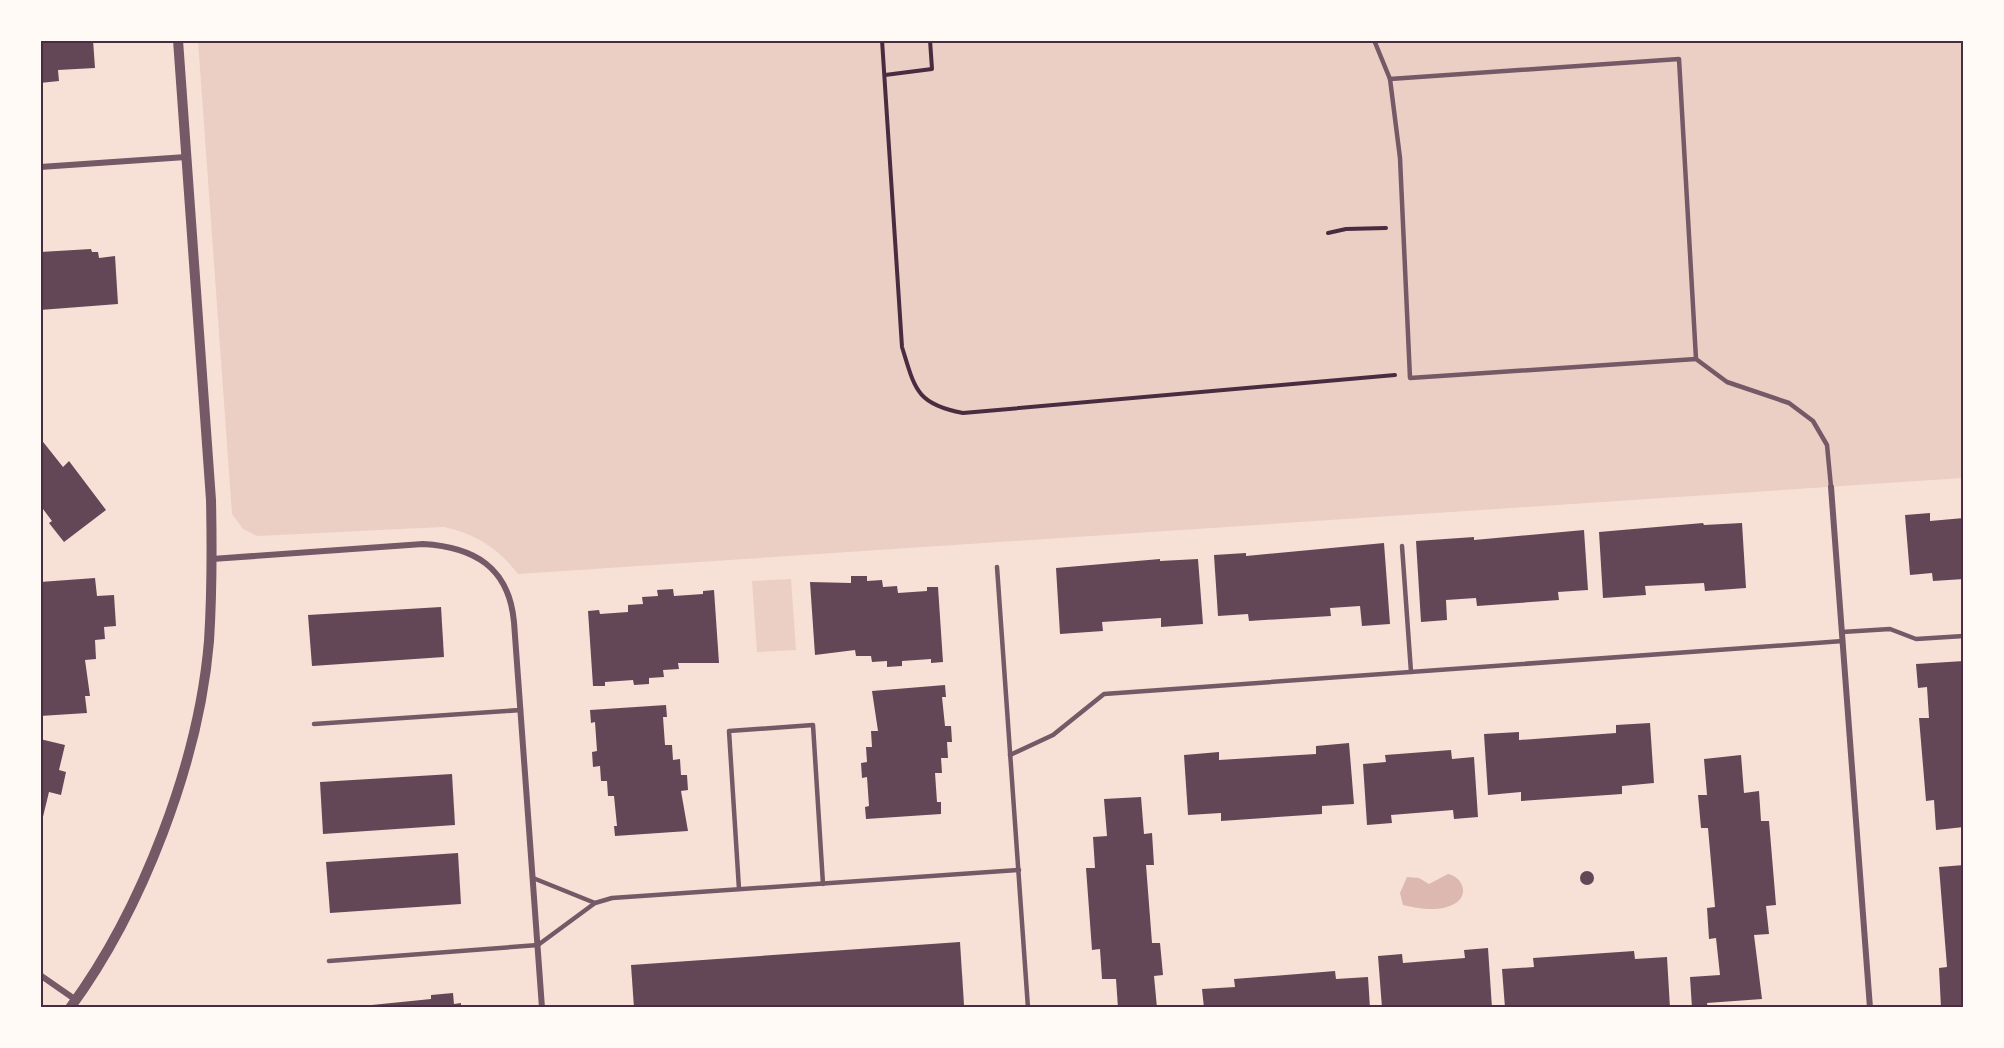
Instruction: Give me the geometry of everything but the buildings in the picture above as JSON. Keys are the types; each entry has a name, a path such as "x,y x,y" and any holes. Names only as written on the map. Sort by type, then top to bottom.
{"street":[{"path":"40,975 73,1004 115,937 150,863 179,784 197,713 209,643 212,559 211,500 178,40"},
{"path":"40,167 186,157"},
{"path":"1831,487 1870,1008"},
{"path":"212,559 423,544 449,545 470,552 490,565 503,583 513,605 542,1008"}],"lane":[{"path":"1374,40 1390,80 1400,158 1405,228 1410,378 1696,359 1727,381 1789,403 1813,421 1827,445 1831,487"},
{"path":"1390,80 1679,59 1696,359"},
{"path":"1402,546 1411,672"},
{"path":"997,567 1028,1008"},
{"path":"1842,632 1890,629 1916,639 1964,636"},
{"path":"1010,754 1053,735 1104,694 1843,641"},
{"path":"314,724 521,710"},
{"path":"739,889 729,731 813,725 823,884"},
{"path":"329,961 538,945 595,903 612,898 1018,870"},
{"path":"533,878 595,903"}],"path":[{"path":"882,40 902,347 916,388 928,403 941,409 963,413 1410,374"},
{"path":"885,75 932,69 930,40"},
{"path":"1328,233 1346,230 1405,228"}],"shaded area":[{"path":"198,41 1963,41 1963,478 518,574 485,543 444,527 257,536 243,529 232,514"},
{"path":"791,579 796,650 757,652 752,581"},
{"path":"1448,874 1458,879 1463,887 1459,901 1448,907 1436,909 1403,905 1400,893 1407,877 1419,878 1429,884"}]}
